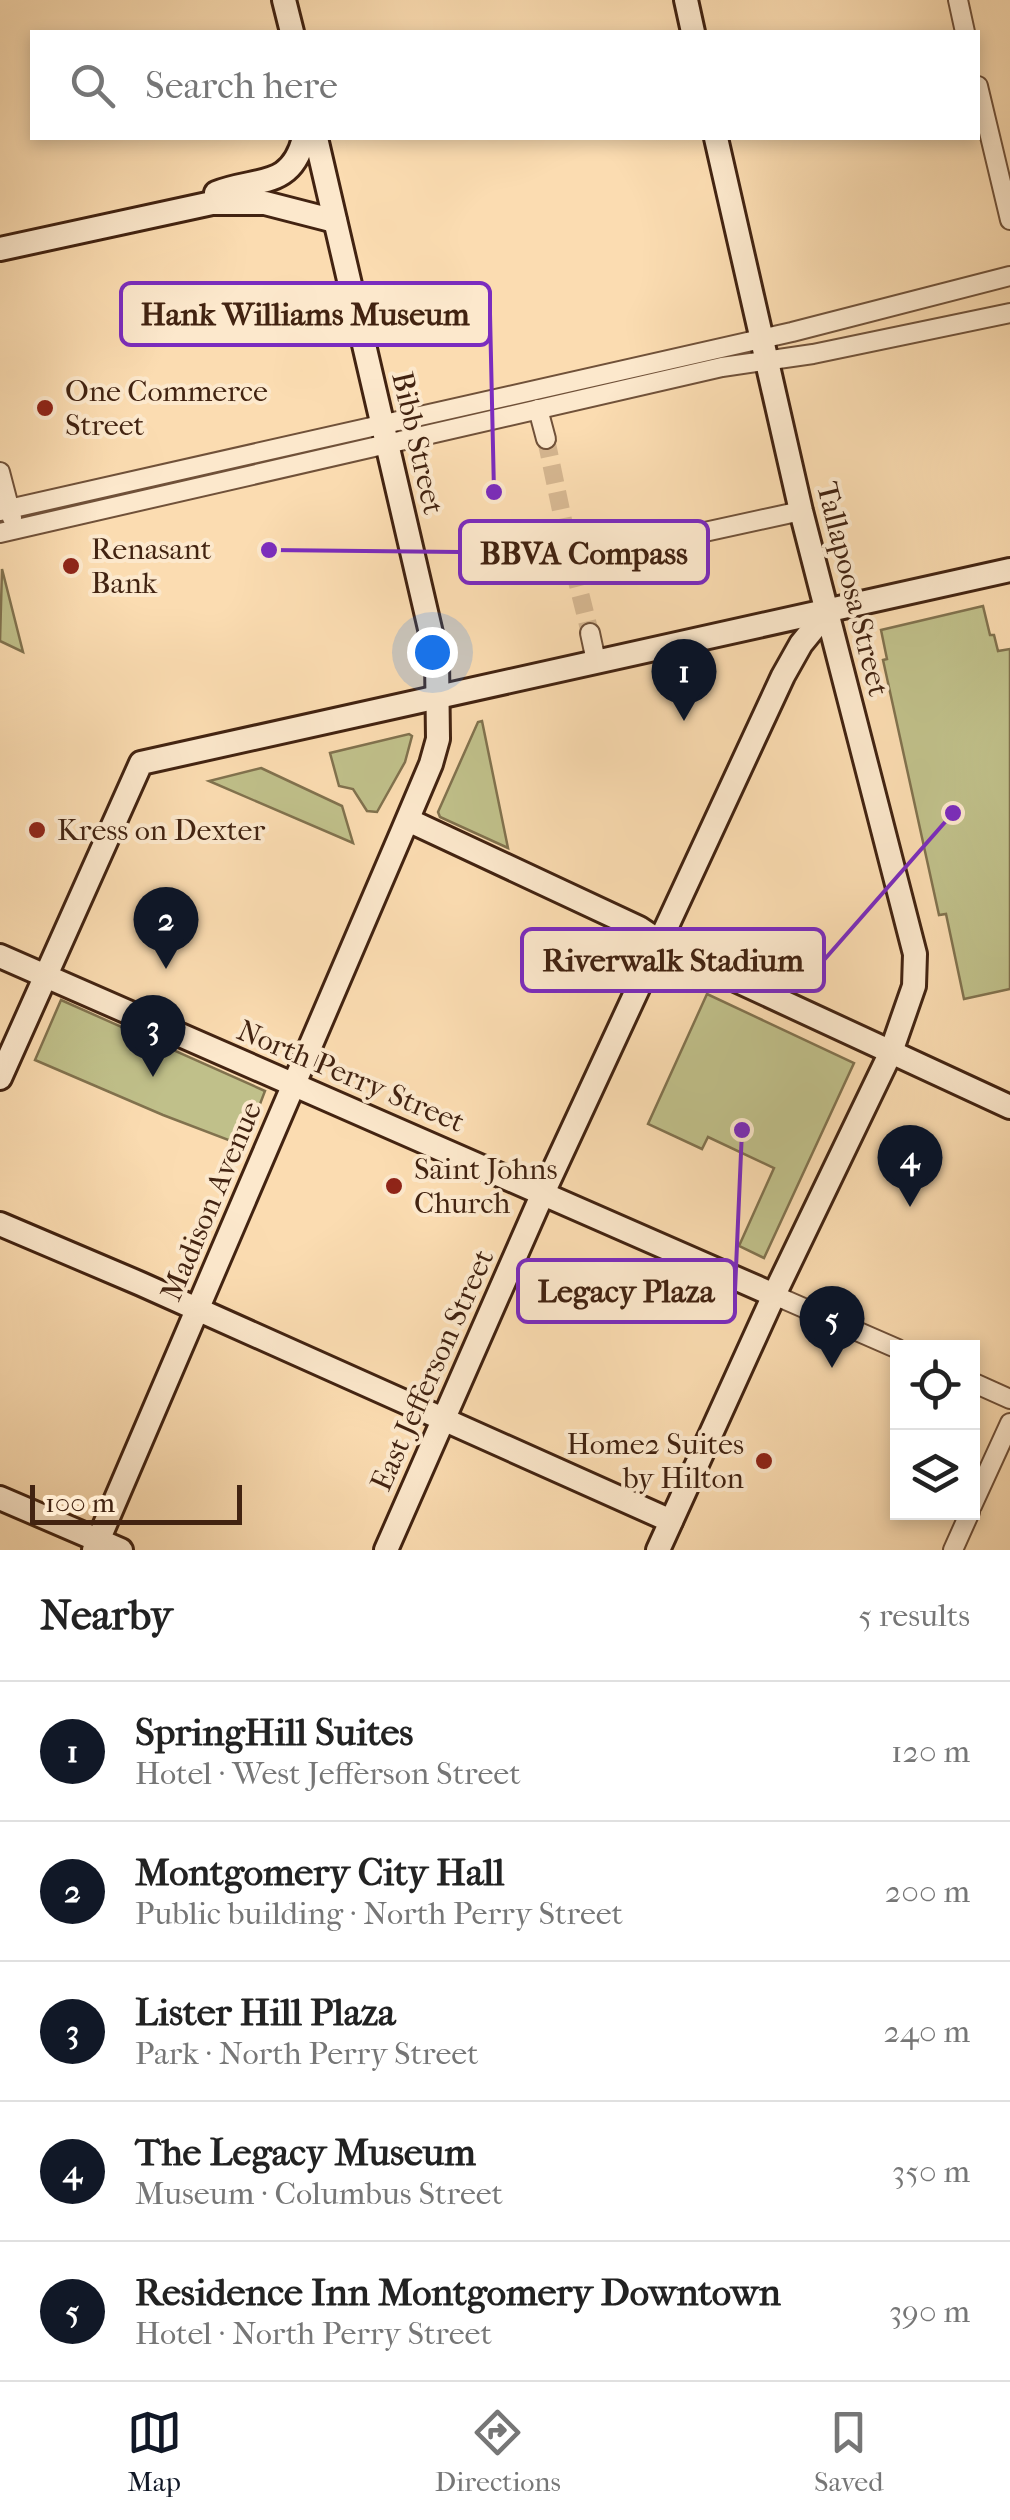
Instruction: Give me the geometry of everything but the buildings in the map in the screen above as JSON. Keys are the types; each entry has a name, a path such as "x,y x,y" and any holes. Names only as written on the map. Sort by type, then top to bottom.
{"main road":[{"path":"284,0 292,30"},
{"path":"686,0 693,30"},
{"path":"180,208 224,190 280,176 295,163 303,140"},
{"name":"Bibb Street","path":"316,140 437,660 438,739 408,820"},
{"name":"Tallapoosa Street","path":"658,1550 891,1052 914,986 915,954 801,511 716,140"},
{"path":"0,249 212,203 252,202 335,220"},
{"path":"0,1078 141,763 1010,570"},
{"name":"East Jefferson Street","path":"386,1550 543,1193 783,676 801,644 827,612"},
{"path":"408,820 639,928 676,952 1010,1107"},
{"name":"Madison Avenue","path":"96,1545 408,820"},
{"name":"North Perry Street","path":"0,956 774,1295"},
{"path":"0,1224 670,1522"},
{"path":"0,1498 96,1545 121,1550"}],"street":[{"path":"958,0 965,30"},
{"path":"980,94 1010,220"},
{"path":"0,472 8,531 385,433 538,408 764,350 1010,276"},
{"path":"5,509 385,433 764,350 813,354 1010,313"},
{"path":"538,408 546,439"},
{"path":"572,561 801,511"},
{"path":"590,633 596,662"},
{"name":"North Perry Street","path":"774,1295 890,1346"},
{"path":"980,1386 1010,1399"},
{"path":"980,1490 1010,1424"},
{"path":"953,1550 966,1520"}],"green space":[{"path":"2,569 23,652 0,641"},
{"path":"983,606 998,651 1010,649 1010,989 964,999 946,914 939,915 883,660 887,659 881,630"},
{"path":"482,721 508,848 440,817 438,812 478,722"},
{"path":"412,736 405,762 377,812 367,811 353,789 339,786 330,753"},
{"path":"261,768 342,806 353,843 209,781"},
{"path":"707,994 854,1063 764,1258 739,1246 774,1168 708,1137 702,1149 648,1124"},
{"path":"61,1000 265,1091 244,1146 35,1060"}],"tunnel":[{"path":"546,439 570,553"},
{"path":"574,569 590,633"}],"place":[{"name":"One Commerce Street","path":"45,408"},
{"name":"Hank Williams Museum","path":"494,492"},
{"name":"BBVA Compass","path":"269,550"},
{"name":"Renasant Bank","path":"71,566"},
{"name":"SpringHill Suites","path":"684,721"},
{"name":"Riverwalk Stadium","path":"953,813"},
{"name":"Kress on Dexter","path":"37,830"},
{"name":"Montgomery City Hall","path":"166,969"},
{"name":"Lister Hill Plaza","path":"153,1077"},
{"name":"Legacy Plaza","path":"742,1130"},
{"name":"Saint Johns Church","path":"394,1186"},
{"name":"The Legacy Museum","path":"910,1207"},
{"name":"Residence Inn Montgomery Downtown","path":"832,1368"},
{"name":"Home2 Suites by Hilton","path":"764,1461"}]}
